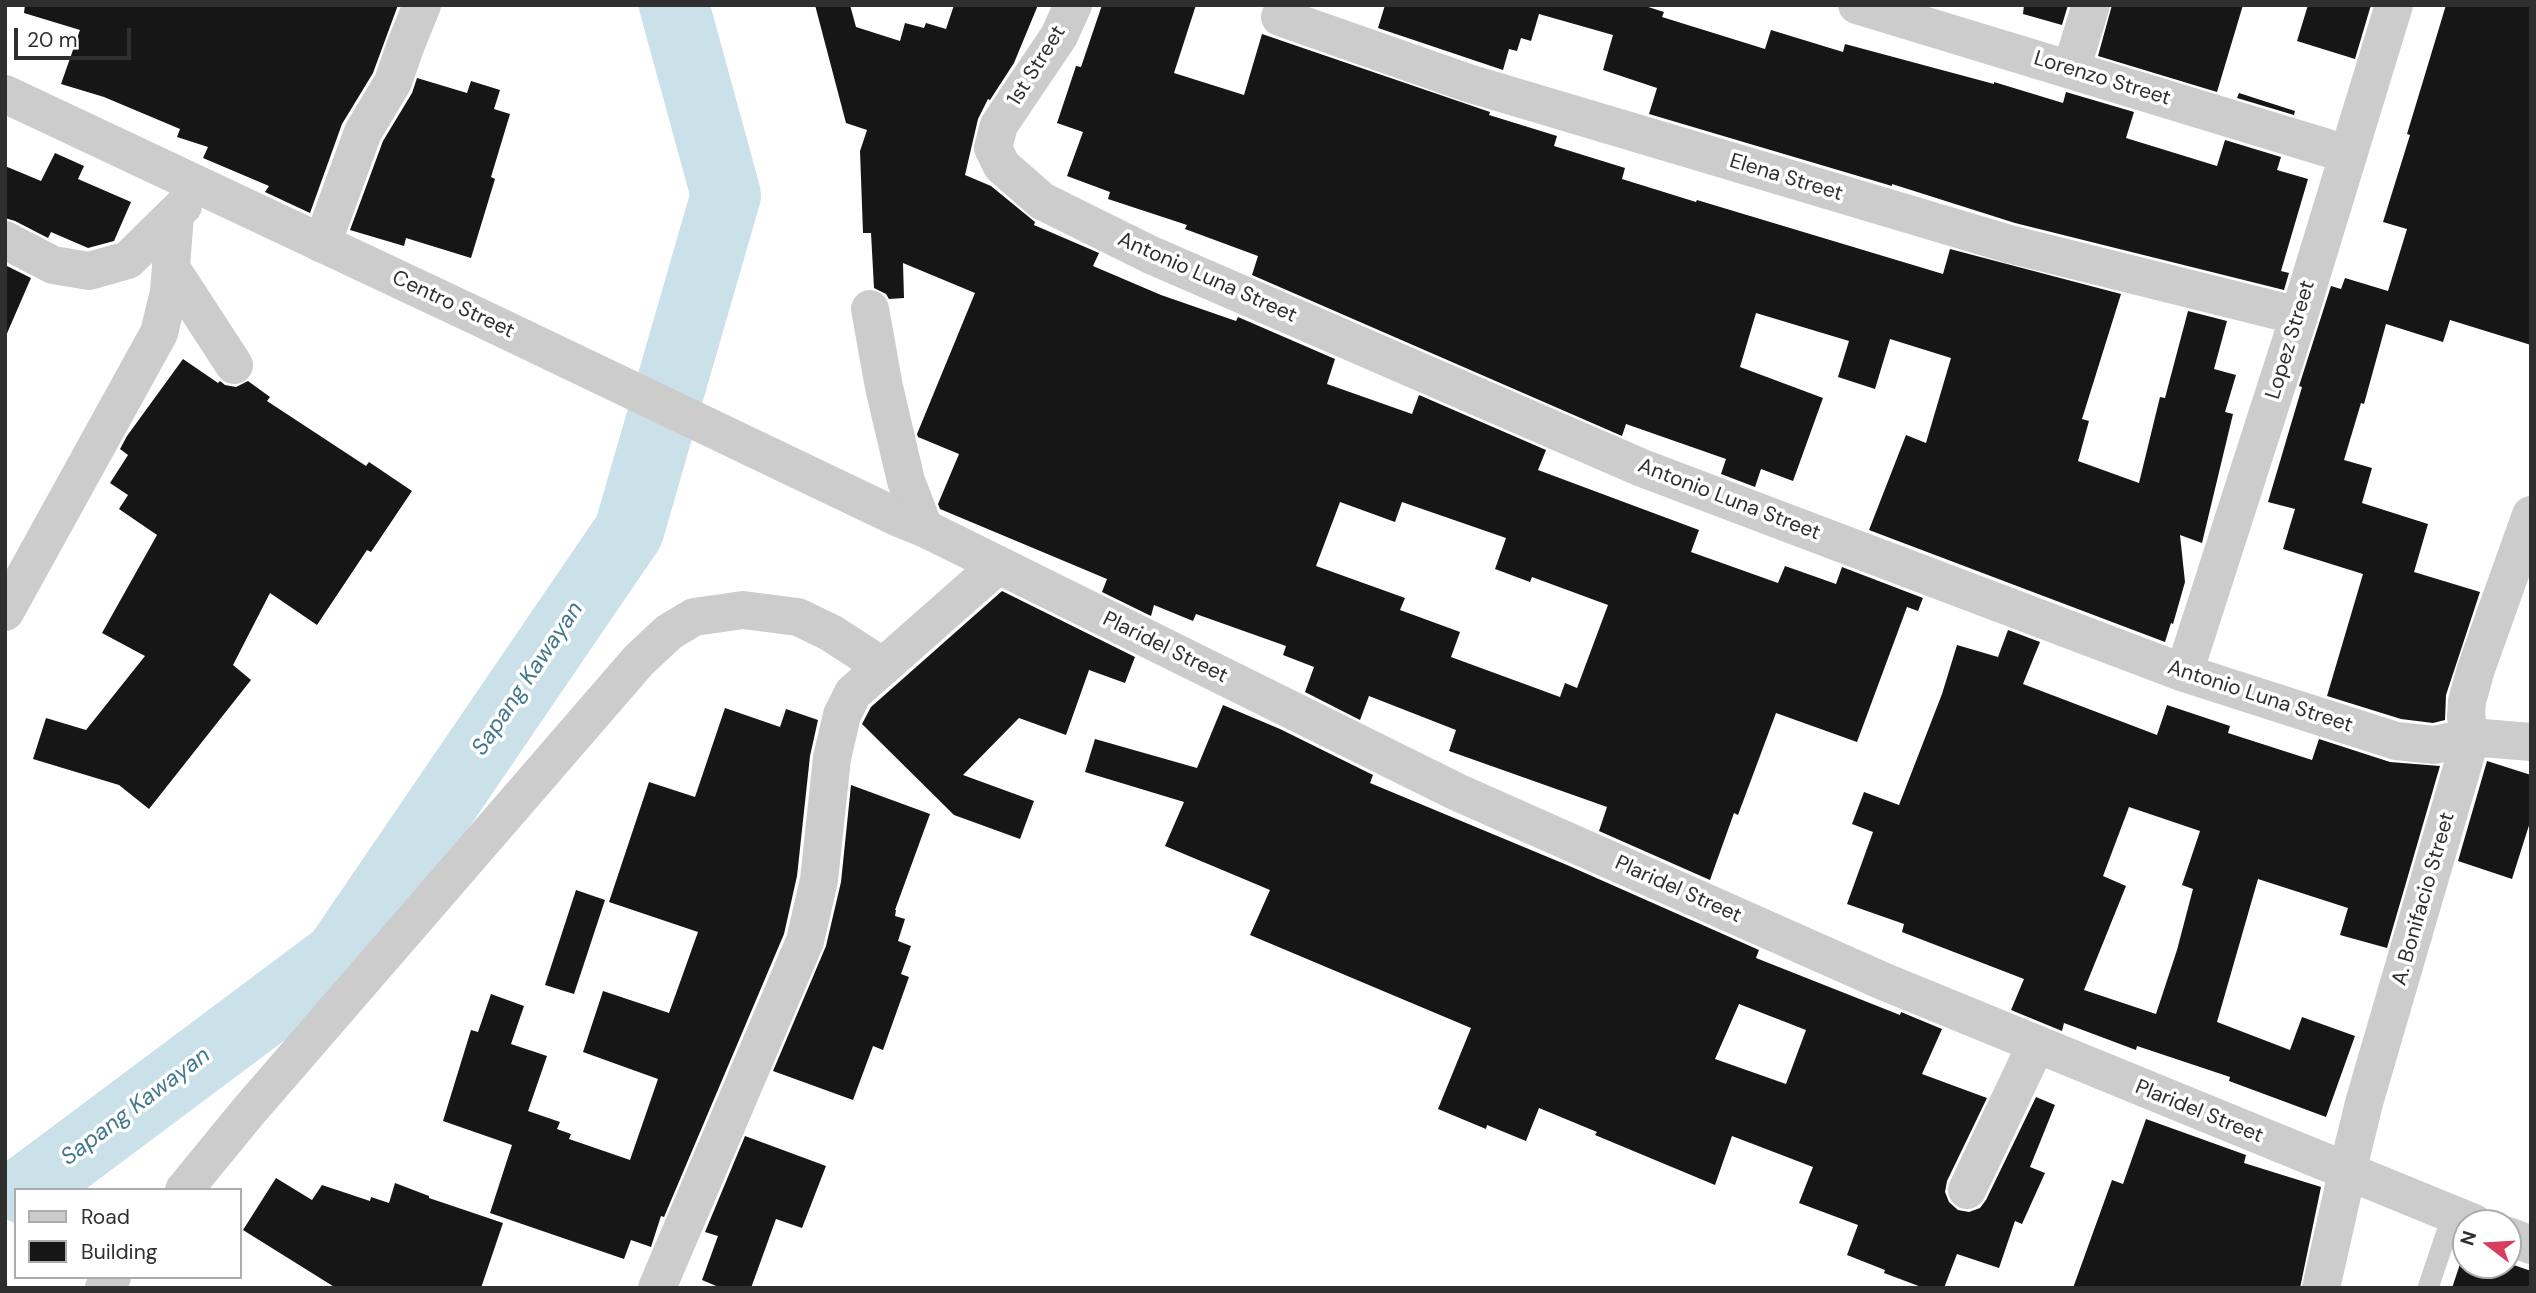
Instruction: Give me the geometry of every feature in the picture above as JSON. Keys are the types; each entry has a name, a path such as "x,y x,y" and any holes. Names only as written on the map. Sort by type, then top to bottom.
{"street":[{"path":"322,244 363,132 393,82 422,5"},
{"name":"1st Street","path":"999,125 1059,36 1073,5"},
{"name":"Lorenzo Street","path":"1857,5 2347,154"},
{"path":"2071,70 2091,5"},
{"name":"Lopez Street","path":"2184,673 2299,316 2394,5"},
{"name":"Elena Street","path":"1280,16 1468,82 1996,240 2299,316"},
{"name":"Centro Street","path":"5,94 188,201 322,244 911,523"},
{"name":"Antonio Luna Street","path":"999,125 993,148 1002,166 1042,201 1151,255 1642,468 2184,673 2396,741 2434,745 2471,737 2531,742"},
{"path":"5,240 53,265 89,271 128,260 188,201"},
{"path":"5,612 159,333 169,292 171,268 188,201"},
{"path":"171,268 234,365"},
{"path":"870,309 884,387 906,481 911,523"},
{"name":"A. Bonifacio Street","path":"2322,1288 2364,1104 2471,737 2466,717 2476,669 2531,515"},
{"name":"Plaridel Street","path":"911,523 1457,792 1885,982 2452,1214"},
{"path":"657,1288 805,941 819,880 832,758 842,715 853,693 998,565"},
{"path":"186,1188 247,1113 639,660 669,632 694,617 743,610 798,617 831,633 882,666"},
{"path":"1967,1190 2036,1045"}],"lane":[{"path":"2428,1288 2452,1242"}],"building":[{"path":"25,5 398,5 373,73 342,124 310,213 265,192 269,186 203,158 208,147 177,137 180,129 104,97 61,84 80,30 24,13"},
{"path":"815,5 850,5 856,27 900,41 905,23 924,28 926,23 946,29 954,5 1038,5 1014,63 990,100 988,99 978,119 965,175 991,186 1035,222 1034,225 1099,253 1093,266 1161,295 1236,321 1238,317 1335,359 1327,384 1412,414 1419,395 1546,450 1538,470 1699,530 1691,552 1778,583 1785,566 1836,584 1842,567 1923,598 1918,611 1907,607 1857,742 1776,713 1738,815 1734,813 1710,880 1599,831 1607,807 1449,751 1456,730 1369,696 1360,720 1305,692 1314,667 1283,655 1286,646 1196,614 1193,621 1154,605 1151,616 1102,592 1107,579 940,509 938,504 959,454 918,437 917,434 975,293 903,263 904,298 889,299 886,294 874,288 871,233 863,233 860,151 867,130 846,123","holes":["1340,502 1395,522 1402,502 1506,538 1495,569 1530,582 1532,577 1608,605 1577,688 1565,683 1560,697 1451,657 1460,632 1400,610 1405,598 1316,566"]},
{"path":"1102,5 1196,5 1174,73 1244,95 1262,34 1490,112 1489,115 1557,136 1554,146 1625,168 1622,179 1696,202 1697,200 1943,274 1950,249 2121,294 2082,419 2089,421 2078,461 2139,483 2160,397 2165,398 2188,311 2227,321 2214,369 2236,375 2225,412 2233,414 2202,543 2180,535 2185,582 2165,642 1869,530 1906,435 1926,443 1951,358 1890,339 1875,389 1838,377 1849,341 1756,313 1740,367 1823,398 1793,481 1761,469 1755,487 1721,474 1726,459 1626,424 1622,436 1252,275 1258,256 1185,229 1187,225 1108,199 1110,192 1067,176 1083,132 1057,123 1076,66 1081,67"},
{"path":"1385,5 1642,5 1664,12 1662,17 1765,49 1771,30 1843,52 1845,44 1994,82 2063,103 2066,92 2134,112 2126,138 2217,166 2225,140 2281,157 2277,170 2308,179 2281,271 2289,273 2284,290 2015,223 1892,184 1649,114 1657,88 1603,70 1613,35 1539,14 1531,41 1521,38 1517,51 1509,49 1503,70 1378,28"},
{"path":"2024,5 2068,5 2062,25 2023,14"},
{"path":"2112,5 2243,5 2217,92 2098,56"},
{"path":"2308,5 2371,5 2355,59 2297,41"},
{"path":"2446,5 2531,5 2531,345 2450,320 2443,342 2386,324 2364,404 2361,403 2344,460 2372,468 2362,503 2428,524 2414,572 2480,592 2446,695 2445,720 2433,723 2401,719 2327,696 2363,574 2283,549 2295,509 2268,502 2302,387 2299,386 2331,286 2341,289 2345,278 2388,291 2407,229 2383,222"},
{"path":"417,78 467,93 471,81 500,90 494,109 510,114 491,177 495,179 471,258 406,238 404,246 350,230 383,141 412,93"},
{"path":"2239,93 2295,111 2294,115 2237,98"},
{"path":"55,153 84,166 78,179 131,202 114,241 88,248 51,232 48,238 5,218 5,166 41,181"},
{"path":"5,265 31,278 5,338"},
{"path":"183,359 218,383 220,381 236,387 248,381 270,397 267,401 366,466 369,462 412,491 371,552 367,550 317,625 270,593 233,665 251,680 149,809 119,785 33,759 46,718 86,730 145,656 102,633 157,535 119,509 128,495 110,483 128,455 120,449 127,436"},
{"path":"1002,591 1135,657 1125,683 1089,670 1066,735 1019,718 963,775 1034,801 1020,839 954,815 862,724 871,707"},
{"path":"2008,630 2040,642 2023,684 2157,735 2167,705 2230,726 2228,733 2312,760 2319,739 2390,762 2440,766 2387,948 2340,935 2348,908 2258,879 2217,1022 2290,1050 2302,1017 2355,1036 2326,1117 2229,1081 2230,1077 2137,1046 2136,1050 2064,1023 2062,1031 2011,1010 2024,979 1902,932 1904,924 1847,904 1873,832 1852,824 1864,792 1899,805 1942,694 1957,645 1998,657","holes":["2129,807 2200,831 2182,885 2193,889 2156,1014 2084,990 2126,886 2103,876"]},
{"path":"1223,705 1280,729 1373,775 1370,783 1567,865 1759,950 1756,958 1942,1029 1922,1074 1987,1098 1947,1181 1945,1192 1949,1202 1958,1210 1969,1212 1980,1208 1986,1200 2036,1097 2055,1105 2030,1167 2045,1173 2022,1224 2015,1221 1999,1268 1957,1254 1944,1288 1924,1288 1847,1255 1858,1225 1799,1203 1813,1167 1732,1136 1715,1185 1595,1135 1597,1132 1539,1108 1526,1141 1487,1125 1486,1129 1438,1109 1471,1028 1250,935 1270,890 1165,846 1184,802 1085,772 1095,739 1197,768","holes":["1739,1004 1806,1030 1786,1084 1715,1059"]},
{"path":"725,708 780,727 786,709 818,720 810,756 797,876 784,934 664,1217 661,1216 651,1247 631,1240 624,1259 490,1213 512,1145 443,1121 471,1030 478,1032 491,994 524,1006 511,1044 547,1056 528,1111 560,1122 557,1129 571,1134 569,1139 630,1160 658,1079 583,1052 603,991 669,1013 698,932 609,902 649,782 695,797"},
{"path":"2487,761 2531,775 2531,819 2512,879 2458,861"},
{"path":"851,785 930,814 895,910 895,916 905,919 898,941 911,946 901,974 909,977 883,1050 873,1046 853,1100 773,1071 826,946 841,882"},
{"path":"576,890 605,900 574,994 545,985"},
{"path":"2146,1119 2246,1155 2244,1163 2321,1187 2300,1288 2073,1288 2112,1180 2123,1184"},
{"path":"745,1136 826,1166 802,1228 776,1219 751,1288 721,1288 702,1280 718,1236 705,1232"},
{"path":"276,1178 312,1200 322,1185 370,1201 371,1197 389,1203 395,1183 429,1198 503,1223 481,1288 336,1288 243,1230"},
{"path":"2522,1268 2531,1271 2531,1288 2452,1288 2455,1279 2522,1279"}],"waterway":[{"name":"Sapang Kawayan","path":"29,1188 339,956 629,531 726,195 674,5"}]}
